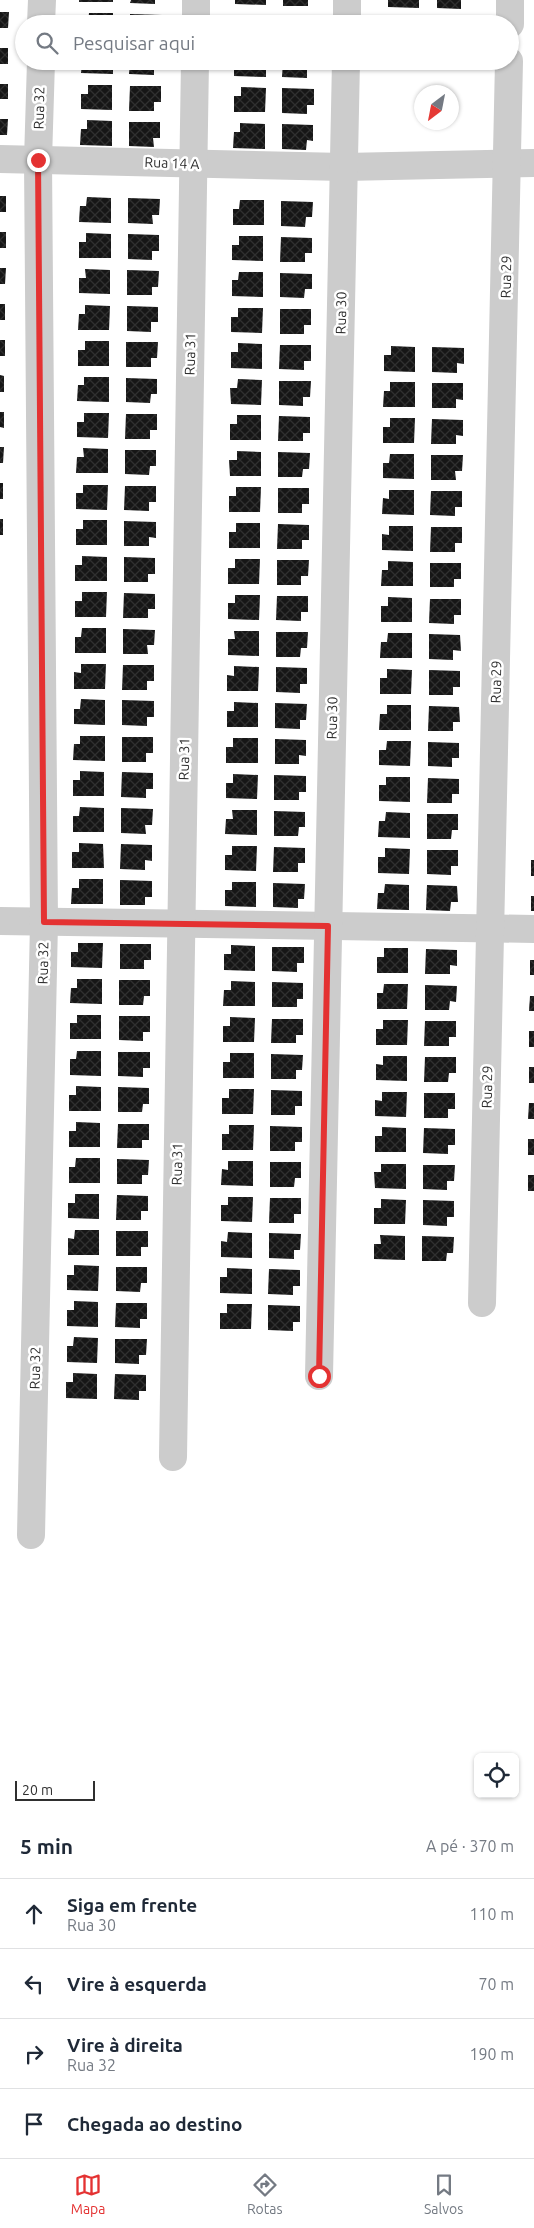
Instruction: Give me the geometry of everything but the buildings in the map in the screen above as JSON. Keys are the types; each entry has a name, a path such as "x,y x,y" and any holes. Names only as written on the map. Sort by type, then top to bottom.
{"street":[{"path":"41,15 42,0"},
{"path":"196,0 196,15"},
{"path":"347,15 348,0"},
{"path":"510,0 510,15"},
{"name":"Rua 32","path":"31,1535 44,922 38,160 40,70"},
{"name":"Rua 31","path":"172,1457 195,70"},
{"name":"Rua 30","path":"319,1376 346,70"},
{"name":"Rua 29","path":"482,1303 490,928 521,163 511,70"},
{"name":"Rua 14 A","path":"0,159 344,167 521,163"},
{"path":"0,921 534,929"}],"route":[{"path":"38,160 44,922 328,926 319,1376"}]}
